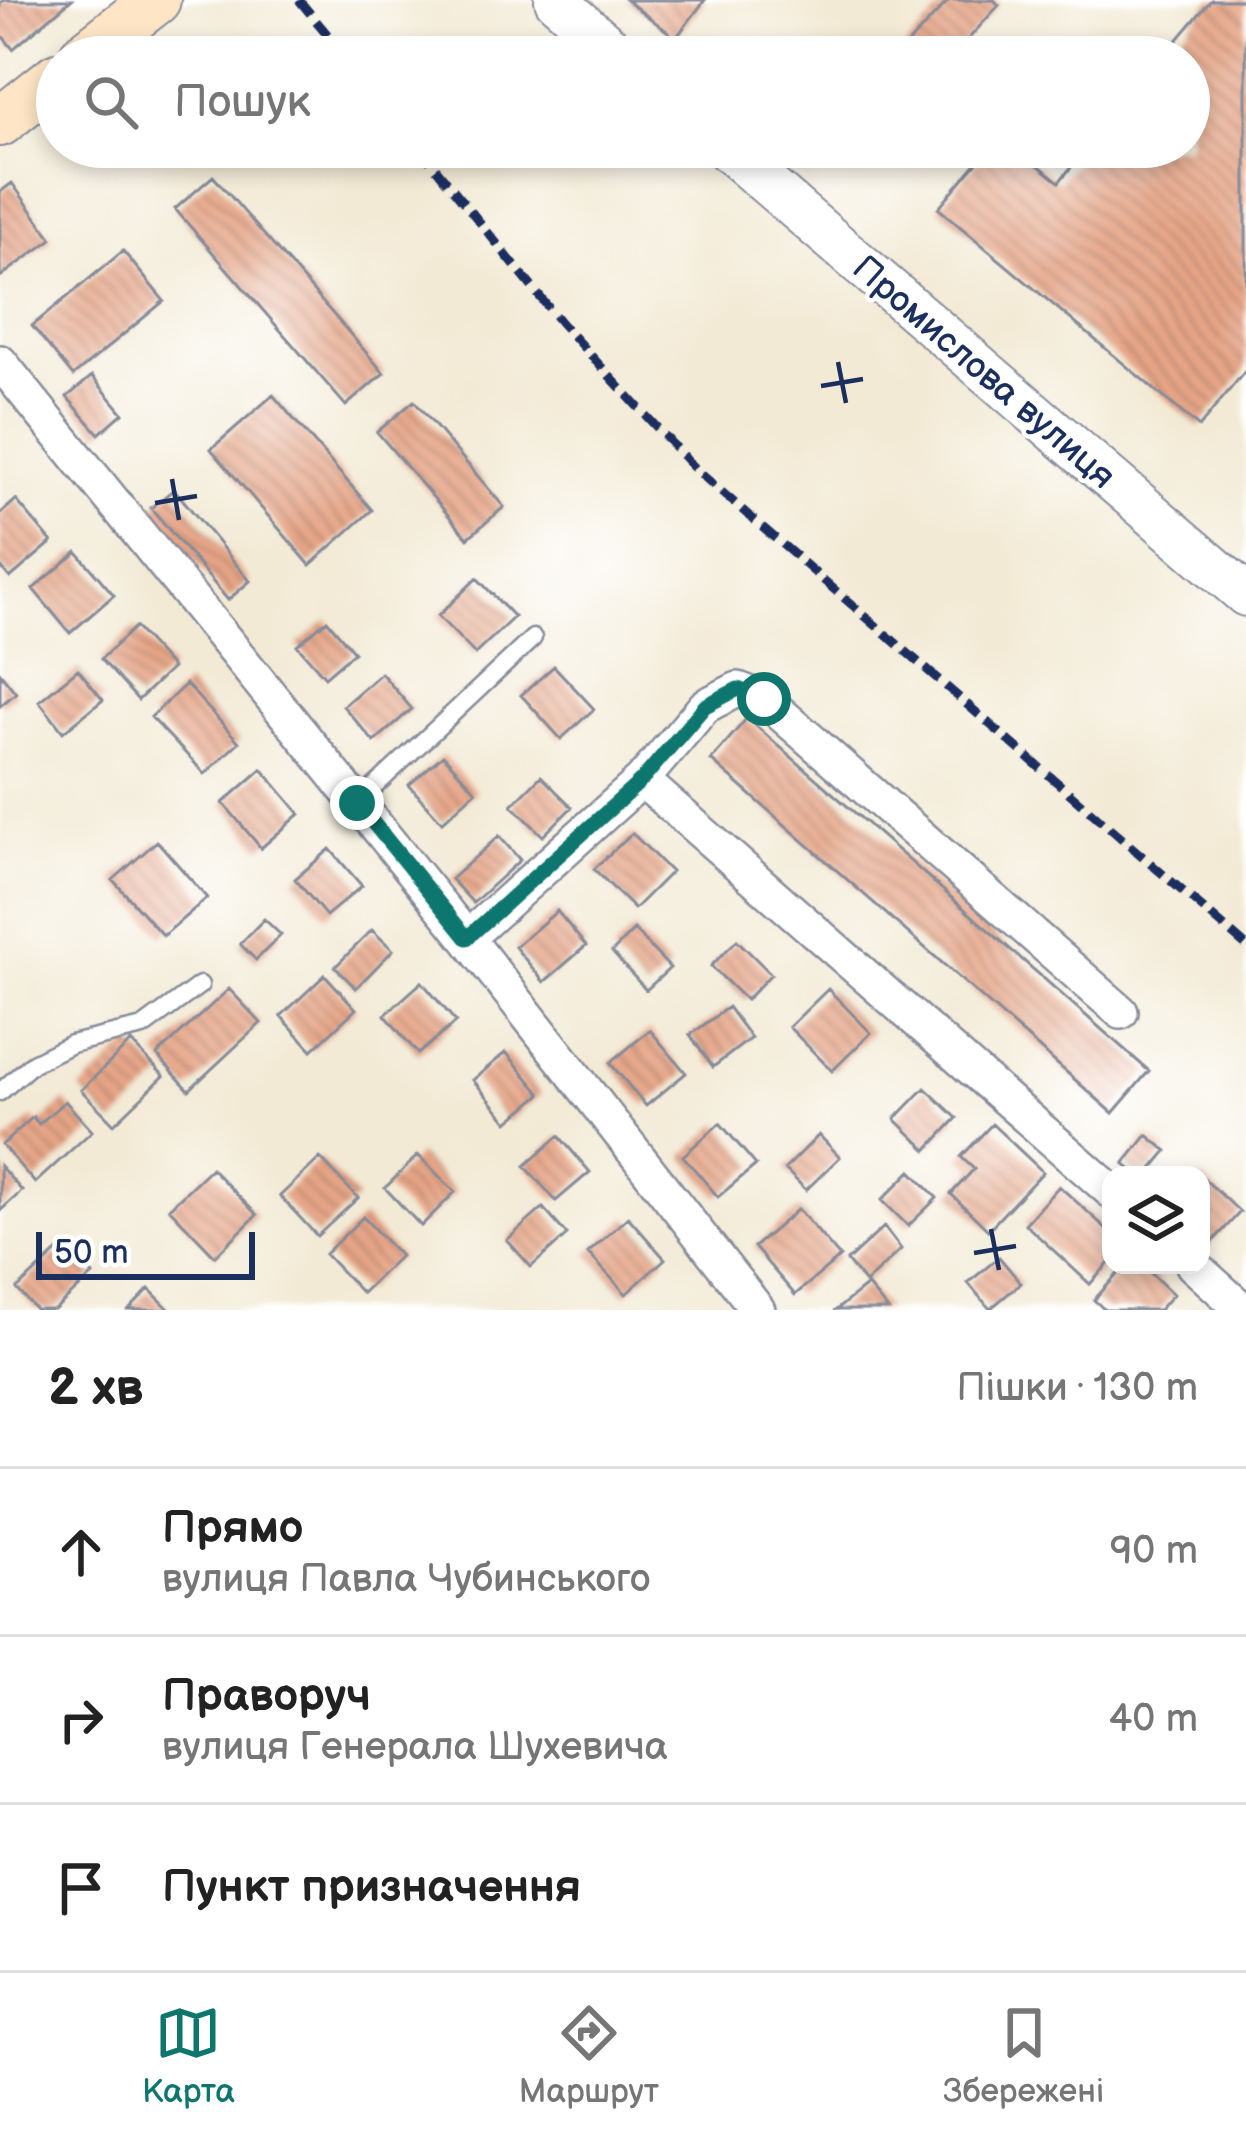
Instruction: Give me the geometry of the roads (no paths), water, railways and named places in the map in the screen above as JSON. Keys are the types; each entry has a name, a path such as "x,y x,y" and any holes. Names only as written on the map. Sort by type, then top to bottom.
{"main road":[{"path":"110,36 156,0"},
{"path":"0,122 36,94"}],"street":[{"path":"556,0 597,36"},
{"name":"Промислова вулиця","path":"748,168 1246,595"},
{"path":"0,362 467,938 758,1310"},
{"path":"467,938 642,780 705,706 738,689 752,692 1121,1012"},
{"path":"642,780 1102,1183"},
{"path":"1203,1274 1243,1310"}],"lane":[{"path":"357,803 533,638"},
{"path":"0,1092 33,1063 71,1044 143,1027 200,985"}],"railway":[{"path":"299,0 329,36"},
{"path":"436,168 561,323 694,468 1246,946"}]}
